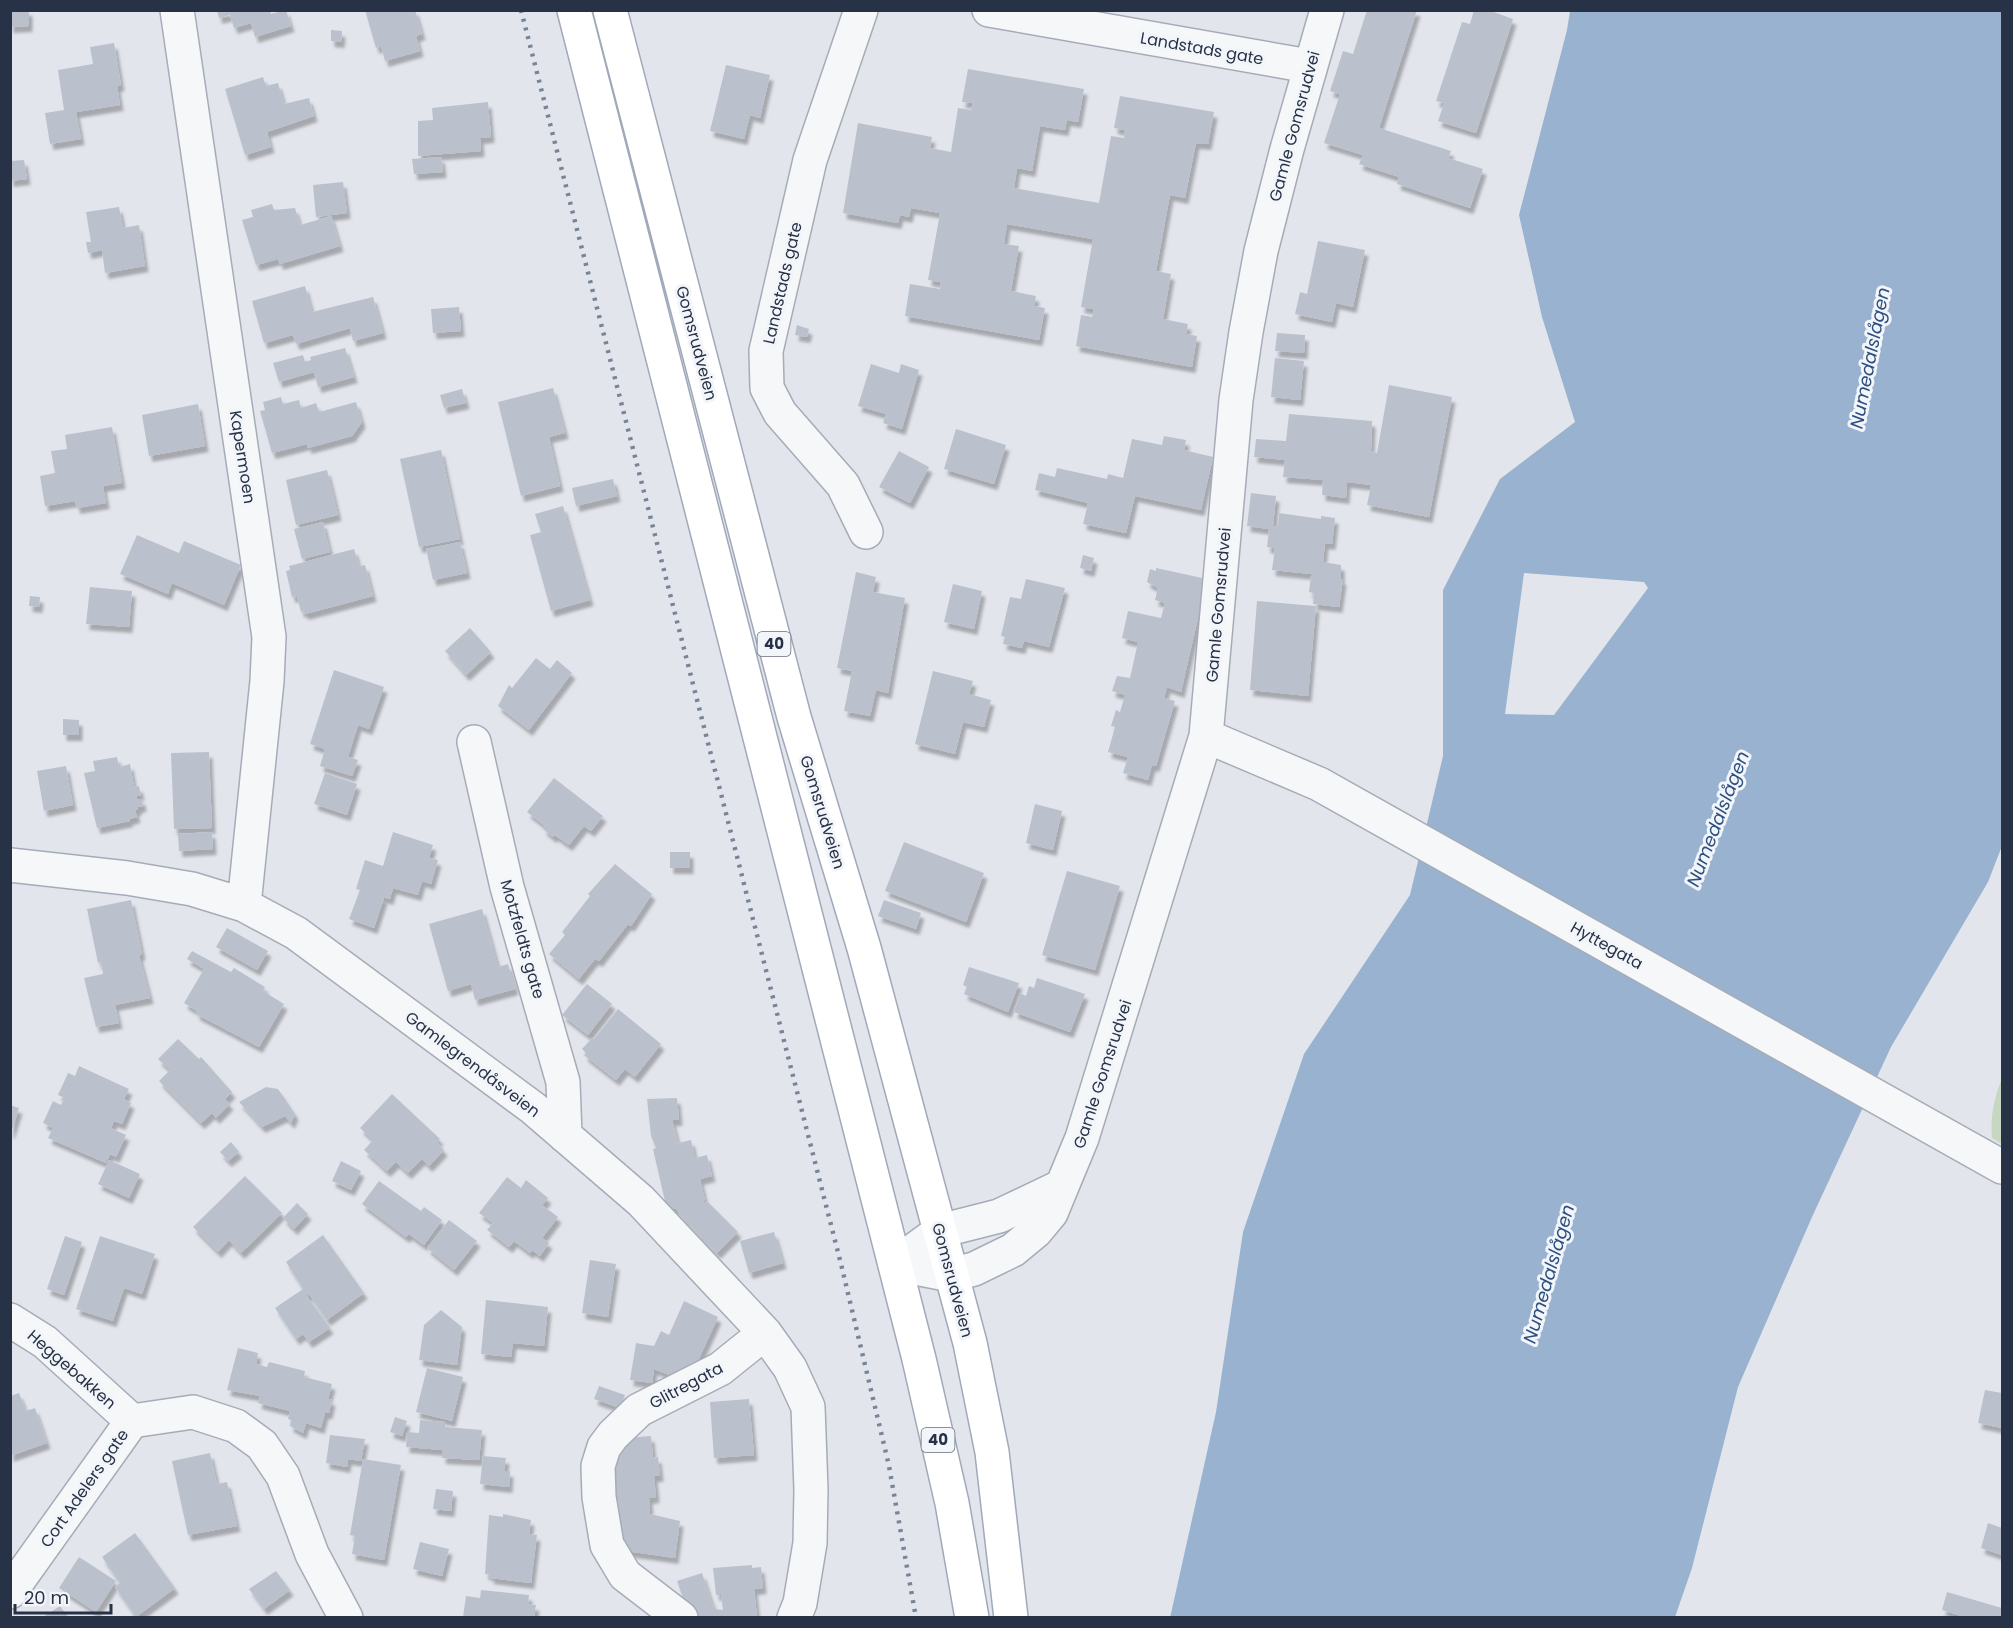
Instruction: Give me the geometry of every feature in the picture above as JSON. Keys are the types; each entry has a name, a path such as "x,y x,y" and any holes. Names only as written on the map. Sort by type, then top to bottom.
{"main road":[{"name":"40","path":"574,10 895,1264 938,1440 972,1617"},
{"name":"Gomsrudveien","path":"610,10 791,705 864,948 970,1343 992,1452 1001,1514 1011,1617"}],"street":[{"name":"Kapermoen","path":"177,10 269,638 267,681 244,905"},
{"name":"Landstads gate","path":"861,10 810,160 766,351 766,369 767,388 780,414 843,485 866,532"},
{"name":"Landstads gate","path":"989,10 1310,66"},
{"name":"Gamle Gomsrudvei","path":"895,1264 951,1275 974,1269 1013,1250 1036,1231 1051,1213 1060,1187 1074,1160 1092,1109 1206,736 1235,411 1246,332 1261,250 1327,10"},
{"name":"Hyttegata","path":"1206,736 1319,783 2002,1167"},
{"name":"Motzfeldts gate","path":"474,742 507,887 563,1083 565,1136"},
{"name":"Gamlegrendåsveien","path":"10,865 170,886 244,905 296,933 532,1108 641,1201 765,1333 790,1368 808,1407 810,1543 800,1603 794,1617"},
{"path":"895,1264 940,1231 999,1216 1060,1187"},
{"name":"Heggebakken","path":"10,1320 45,1342 132,1420"},
{"name":"Glitregata","path":"681,1617 625,1575 607,1545 599,1497 598,1466 604,1447 639,1410 720,1369 765,1333"},
{"name":"Cort Adelers gate","path":"10,1592 132,1420 193,1412 236,1426 262,1445 283,1476 312,1554 346,1617"}],"green space":[{"path":"2002,1078 2002,1144 1992,1138 1992,1122 1993,1107"}],"water":[{"name":"Numedalslågen","path":"1570,11 2002,11 2002,846 1988,882 1891,1047 1812,1217 1738,1387 1692,1568 1675,1617 1170,1618 1216,1412 1243,1232 1304,1054 1410,895 1443,756 1443,590 1500,479 1575,422 1542,317 1519,215","holes":["1524,573 1644,582 1648,588 1554,715 1505,714"]}],"building":[{"path":"10,10 29,10 29,26 10,27"},
{"path":"217,10 270,10 271,14 286,10 291,26 255,37 251,23 234,28 230,15 219,18"},
{"path":"365,10 415,10 422,34 416,36 420,51 385,61 381,46 376,48"},
{"path":"1367,10 1417,10 1379,128 1451,151 1448,158 1483,169 1470,208 1397,184 1399,177 1359,164 1363,155 1324,143 1340,94 1330,91 1343,51 1353,54"},
{"path":"1474,10 1488,10 1513,19 1476,133 1438,121 1444,103 1436,101 1462,22 1470,24"},
{"path":"331,30 342,31 341,42 331,41"},
{"path":"114,43 121,85 117,86 120,105 76,112 81,139 50,144 45,113 64,110 58,70 93,64 90,47"},
{"path":"726,65 770,75 760,118 750,115 744,139 710,131"},
{"path":"968,69 1084,89 1078,122 1067,120 1065,130 1040,126 1032,171 1017,168 1014,188 1099,203 1111,136 1124,138 1125,130 1114,128 1120,96 1214,112 1208,144 1196,143 1185,198 1170,195 1156,271 1171,274 1163,319 1188,324 1186,334 1197,336 1192,367 1076,346 1081,315 1092,317 1094,309 1081,307 1093,239 1007,224 1004,244 1019,246 1011,291 1036,296 1034,306 1045,308 1039,340 905,316 910,284 940,289 941,282 928,280 940,213 911,208 909,217 900,215 898,223 843,213 858,123 932,137 930,148 951,152 958,108 971,110 973,103 962,102"},
{"path":"263,77 266,86 278,83 284,104 309,98 314,116 267,132 271,147 245,155 225,89"},
{"path":"488,102 491,137 480,138 481,151 418,156 418,121 433,120 432,108"},
{"path":"441,157 443,172 414,174 412,159"},
{"path":"24,160 27,179 10,181 10,161"},
{"path":"343,182 347,213 316,217 313,185"},
{"path":"272,204 274,210 295,208 300,225 331,216 340,246 280,264 278,259 256,265 242,220 253,217 251,210"},
{"path":"119,207 123,228 139,225 145,266 105,273 102,250 88,253 86,242 91,242 86,212"},
{"path":"1318,241 1365,250 1353,307 1336,303 1332,322 1295,314 1300,292 1307,294"},
{"path":"305,286 312,312 373,297 383,333 353,341 350,328 296,344 293,335 264,343 252,301"},
{"path":"459,307 461,331 433,333 431,309"},
{"path":"797,325 809,329 807,337 795,335"},
{"path":"1277,333 1305,335 1304,353 1275,351"},
{"path":"345,348 354,377 318,387 314,372 279,382 273,363 303,355 305,362 311,360 310,357"},
{"path":"1275,358 1304,361 1300,400 1271,397"},
{"path":"871,364 899,373 901,364 919,370 902,429 883,423 886,414 858,406"},
{"path":"1389,385 1452,397 1429,517 1367,505 1371,485 1347,482 1346,498 1322,495 1323,480 1283,477 1285,460 1254,457 1256,439 1286,441 1289,414 1372,421 1371,451 1377,453"},
{"path":"553,388 565,433 549,437 560,486 521,496 498,402"},
{"path":"462,389 466,403 444,408 440,395"},
{"path":"281,397 283,404 299,400 301,408 316,403 319,412 356,402 362,422 352,436 308,448 307,444 272,453 260,411 265,410 263,402"},
{"path":"198,404 205,446 149,456 142,415"},
{"path":"112,427 122,483 103,486 106,503 77,508 75,501 45,506 40,476 55,473 51,451 67,449 65,435"},
{"path":"956,429 1006,445 994,484 944,469"},
{"path":"1164,436 1186,440 1184,450 1213,457 1201,510 1135,496 1126,533 1083,524 1088,503 1035,490 1039,473 1055,477 1057,468 1107,479 1108,474 1123,478 1132,439 1162,445"},
{"path":"441,450 460,539 419,547 400,459"},
{"path":"899,451 929,467 910,503 879,487"},
{"path":"327,470 338,515 296,525 286,480"},
{"path":"613,479 617,496 576,506 572,488"},
{"path":"1251,493 1276,496 1273,526 1278,526 1279,513 1321,519 1321,516 1335,518 1332,544 1325,543 1323,562 1341,565 1341,579 1343,579 1339,607 1313,604 1314,593 1309,592 1311,576 1321,575 1272,570 1275,548 1267,547 1269,529 1247,526"},
{"path":"563,506 590,600 551,611 530,535 541,532 535,514"},
{"path":"323,522 330,552 302,559 294,529"},
{"path":"137,535 179,553 184,541 241,565 224,605 172,583 168,594 120,574"},
{"path":"460,542 467,573 433,580 426,549"},
{"path":"354,549 359,566 365,565 373,596 305,614 304,611 301,612 297,596 292,597 286,571 290,570 289,566"},
{"path":"1083,555 1094,558 1091,571 1080,568"},
{"path":"1156,568 1207,579 1181,692 1167,687 1164,698 1175,701 1156,766 1152,765 1148,780 1123,773 1128,757 1108,752 1115,727 1111,726 1116,710 1120,712 1125,695 1112,691 1117,676 1130,678 1138,642 1122,638 1128,611 1161,618 1165,603 1155,600 1158,588 1147,582 1150,569 1156,571"},
{"path":"856,572 876,577 873,592 905,598 888,693 876,690 870,716 844,711 852,671 837,668"},
{"path":"1026,579 1065,588 1049,647 1024,641 1022,648 1003,644 1005,637 1001,636 1010,597 1021,599"},
{"path":"953,584 982,591 974,629 944,622"},
{"path":"90,587 132,591 129,627 86,624"},
{"path":"30,596 40,597 39,607 29,606"},
{"path":"1257,601 1316,606 1308,696 1250,690"},
{"path":"470,628 491,652 466,675 445,651"},
{"path":"536,658 550,669 557,660 572,673 529,730 498,706 509,685 512,688"},
{"path":"334,670 384,687 369,729 358,725 348,757 358,760 352,776 320,766 325,749 310,744"},
{"path":"933,671 973,681 969,694 991,700 984,727 963,722 955,754 915,744"},
{"path":"63,719 79,720 79,735 63,735"},
{"path":"209,752 212,828 174,829 171,753"},
{"path":"117,757 119,767 130,764 134,787 139,786 141,795 136,796 137,799 142,799 143,806 135,810 137,817 129,819 130,821 97,828 84,773 95,771 93,761"},
{"path":"66,766 73,805 44,811 37,771"},
{"path":"325,773 357,784 347,815 314,804"},
{"path":"554,778 603,816 591,831 584,826 569,845 555,835 553,837 543,829 545,826 527,812"},
{"path":"1035,804 1062,811 1053,850 1026,843"},
{"path":"212,832 213,849 179,851 178,834"},
{"path":"393,832 433,845 429,858 438,860 431,884 422,881 418,895 393,888 390,899 366,892 384,898 374,928 349,919 360,890 356,889 365,860 383,866"},
{"path":"904,842 984,873 966,922 885,891"},
{"path":"670,852 690,852 690,868 670,868"},
{"path":"615,864 652,894 631,926 628,924 599,961 595,959 579,979 549,954 565,935 562,932 590,896 588,894"},
{"path":"1067,871 1120,886 1095,970 1042,955"},
{"path":"131,900 142,954 139,955 150,998 115,1005 119,1023 96,1027 84,978 103,974 101,962 98,963 87,909"},
{"path":"884,900 921,913 916,929 878,916"},
{"path":"482,909 498,967 508,964 515,989 475,1000 471,984 448,991 429,924"},
{"path":"227,928 268,951 257,970 216,947"},
{"path":"192,951 231,972 234,968 265,987 263,991 284,1004 259,1047 196,1014 197,1011 184,1003 204,969 187,959"},
{"path":"969,967 1019,983 1008,1012 964,994 967,987 963,985"},
{"path":"1037,978 1085,994 1070,1032 1014,1012 1020,993 1026,996 1029,986 1034,988"},
{"path":"587,984 612,1004 588,1035 562,1015"},
{"path":"618,1009 661,1044 635,1077 625,1069 616,1080 584,1055 586,1053 582,1049 592,1038 594,1039"},
{"path":"178,1039 199,1059 201,1057 232,1092 225,1099 230,1104 216,1118 212,1113 201,1123 159,1081 170,1070 158,1059"},
{"path":"79,1066 129,1089 124,1099 131,1103 122,1124 114,1121 111,1128 126,1135 116,1157 110,1154 106,1163 48,1138 53,1128 43,1123 53,1101 61,1105 65,1098 58,1095 68,1073 75,1076"},
{"path":"266,1087 278,1089 295,1114 291,1123 285,1116 262,1127 239,1102"},
{"path":"392,1094 440,1139 437,1142 444,1150 429,1166 422,1159 408,1173 396,1162 387,1171 364,1150 373,1140 360,1128"},
{"path":"677,1098 679,1120 672,1120 678,1143 691,1140 695,1158 707,1155 712,1176 700,1179 705,1201 703,1201 705,1203 707,1201 738,1232 717,1253 675,1208 667,1210 653,1149 656,1148 651,1136 647,1099"},
{"path":"10,1105 19,1108 11,1133 10,1133"},
{"path":"231,1142 239,1152 228,1161 220,1152"},
{"path":"109,1160 140,1174 129,1198 98,1184"},
{"path":"341,1161 361,1171 351,1190 332,1181"},
{"path":"245,1176 282,1213 241,1253 229,1240 218,1252 193,1227"},
{"path":"507,1177 521,1188 526,1180 548,1198 542,1205 558,1217 542,1238 549,1243 540,1256 532,1250 530,1253 514,1241 509,1247 487,1230 493,1223 479,1213"},
{"path":"379,1181 421,1211 424,1207 442,1220 424,1245 409,1234 406,1237 362,1204"},
{"path":"297,1203 308,1214 294,1229 283,1218"},
{"path":"449,1220 477,1241 454,1270 427,1248"},
{"path":"774,1232 783,1263 749,1273 740,1241"},
{"path":"323,1235 364,1293 327,1320 309,1294 307,1296 330,1328 309,1342 303,1334 296,1339 275,1308 303,1289 286,1262"},
{"path":"65,1236 82,1242 64,1295 47,1289"},
{"path":"100,1236 155,1254 142,1294 124,1288 113,1321 76,1309"},
{"path":"590,1260 616,1264 608,1317 582,1313"},
{"path":"486,1300 548,1307 544,1346 513,1343 511,1357 481,1354"},
{"path":"684,1301 718,1317 692,1374 680,1379 654,1369 652,1383 630,1380 636,1343 654,1346 661,1331 669,1335"},
{"path":"441,1310 462,1327 457,1365 419,1360 424,1325"},
{"path":"238,1348 258,1353 256,1364 267,1367 269,1362 305,1371 304,1377 332,1384 328,1399 332,1400 329,1413 325,1413 321,1428 306,1423 303,1433 290,1426 291,1420 288,1419 290,1411 258,1403 260,1396 227,1390"},
{"path":"427,1368 463,1377 452,1421 416,1412"},
{"path":"599,1386 625,1395 620,1408 594,1399"},
{"path":"1985,1390 2002,1393 2002,1428 1978,1423"},
{"path":"19,1393 26,1411 35,1408 47,1443 10,1456 10,1396"},
{"path":"749,1399 754,1455 714,1458 710,1402"},
{"path":"395,1417 407,1421 402,1436 390,1432"},
{"path":"420,1420 445,1422 445,1427 482,1430 479,1460 442,1458 443,1450 406,1447 407,1432 419,1433"},
{"path":"330,1435 365,1439 361,1461 348,1459 347,1467 326,1463"},
{"path":"651,1436 653,1458 658,1457 660,1476 654,1476 656,1497 649,1498 650,1514 680,1521 675,1558 619,1550 619,1500 615,1500 611,1439"},
{"path":"210,1453 217,1484 227,1482 237,1526 188,1535 172,1461"},
{"path":"483,1456 506,1458 504,1471 510,1471 509,1487 480,1484"},
{"path":"363,1459 401,1465 384,1560 352,1554 355,1536 350,1535"},
{"path":"436,1489 453,1491 451,1511 433,1509"},
{"path":"503,1514 531,1520 529,1534 537,1535 531,1583 490,1578 491,1575 485,1574 489,1515 503,1517"},
{"path":"1988,1523 2002,1528 2002,1555 1981,1548"},
{"path":"135,1533 175,1588 136,1617 115,1587 120,1583 102,1557"},
{"path":"420,1542 449,1549 442,1576 413,1569"},
{"path":"79,1557 116,1581 96,1612 59,1588"},
{"path":"752,1565 752,1568 761,1567 763,1588 754,1589 757,1617 699,1617 688,1612 677,1581 702,1573 714,1609 723,1610 721,1595 716,1595 713,1568"},
{"path":"276,1571 290,1590 264,1609 249,1589"},
{"path":"481,1590 529,1595 528,1604 536,1605 534,1617 463,1617 466,1596 480,1598"},
{"path":"1947,1592 2002,1608 2002,1617 1965,1617 1942,1610"},
{"path":"60,1606 68,1617 43,1617"}],"railway":[{"path":"521,10 842,1268 889,1466 916,1618"}]}
